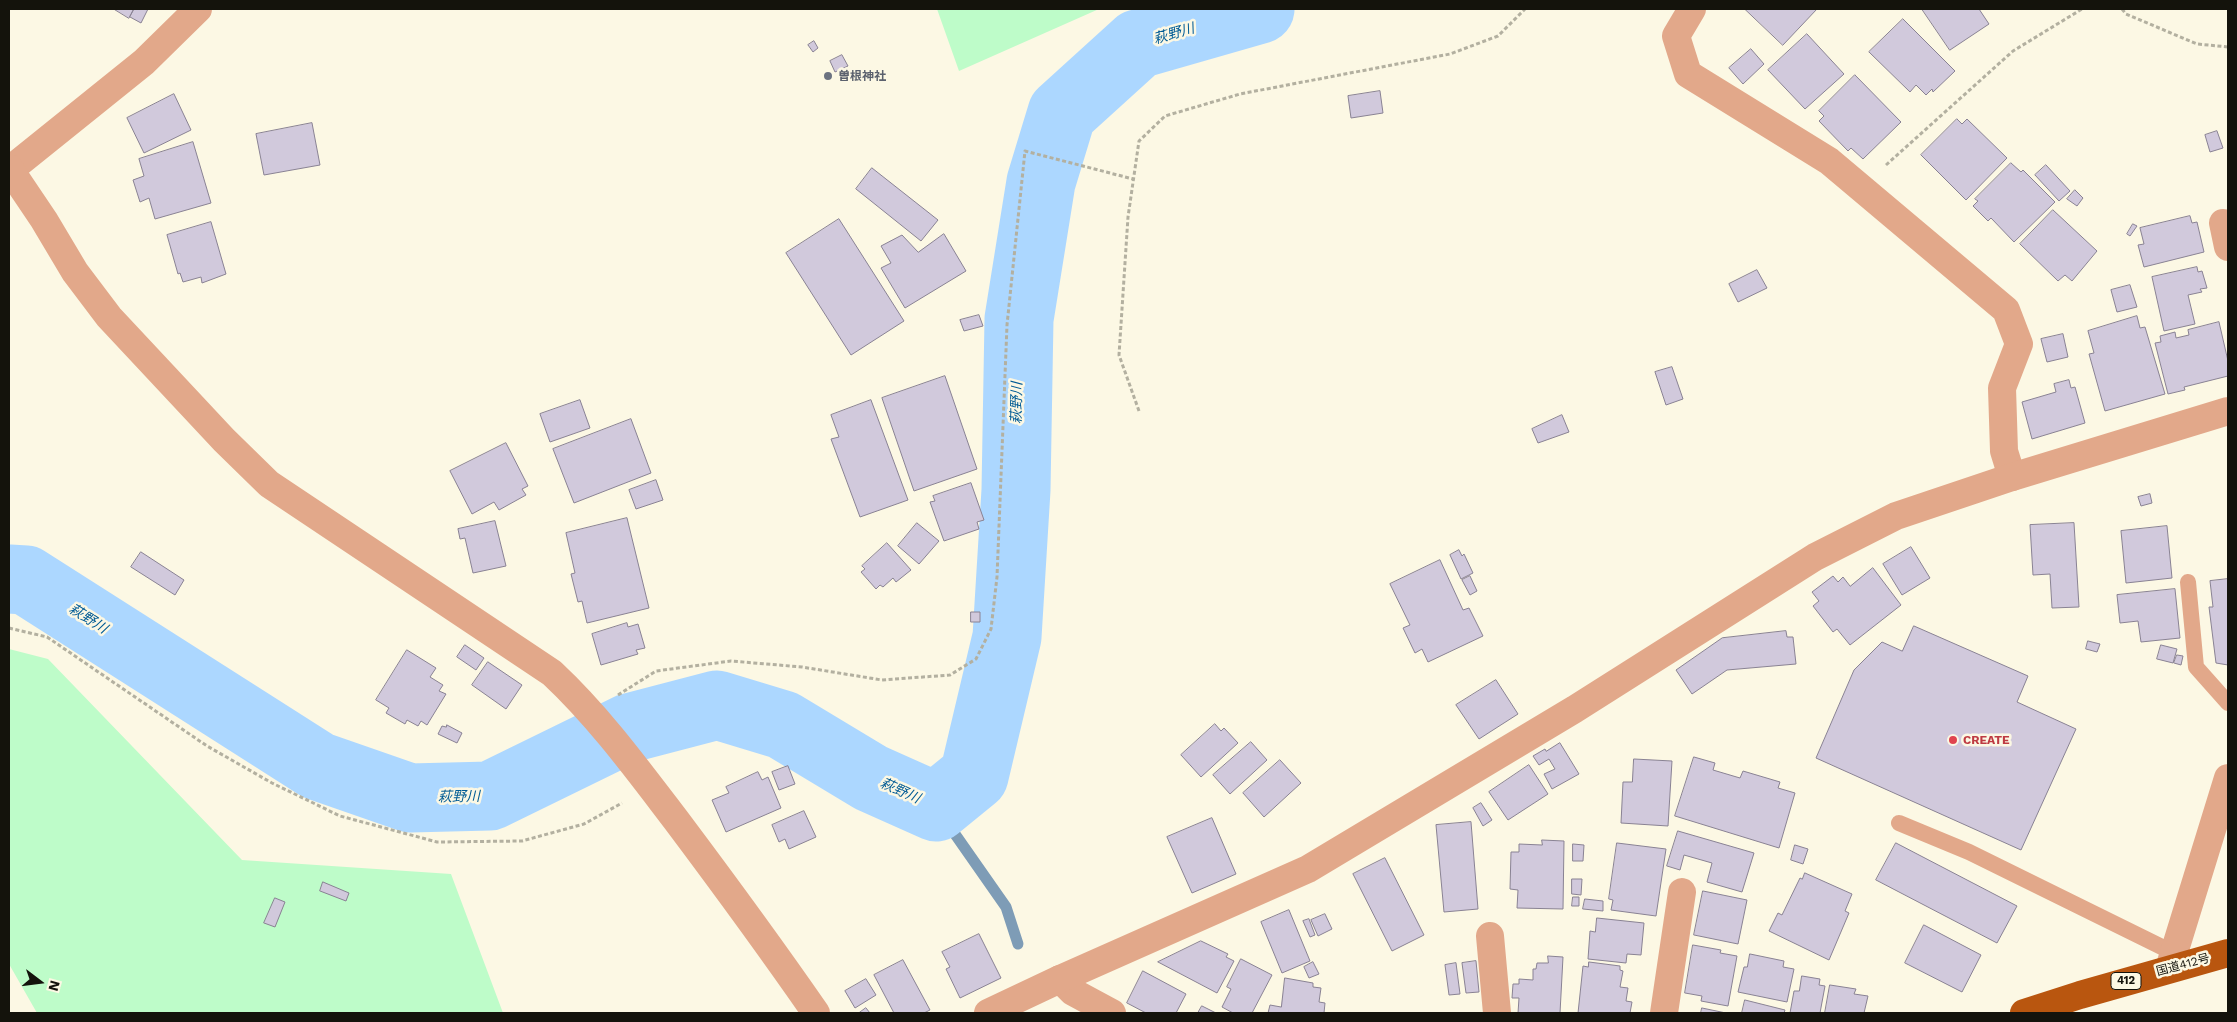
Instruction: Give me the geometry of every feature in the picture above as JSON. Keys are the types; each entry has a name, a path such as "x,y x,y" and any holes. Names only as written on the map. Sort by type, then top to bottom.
{"highway":[{"name":"国道412号","path":"2024,1013 2171,961 2228,953"}],"street":[{"path":"198,9 144,62 10,169 44,220 75,272 109,317 224,440 268,484 352,542 552,673 590,712 646,781 762,935 816,1013"},
{"path":"1692,9 1676,36 1688,74 1829,161 2006,310 2019,344 2002,388 2004,451 2012,476"},
{"path":"988,1013 1308,868 1575,709 1815,557 1896,516 2012,476 2228,411"},
{"path":"2171,961 2228,778"},
{"path":"1664,1013 1682,892"},
{"path":"1490,936 1497,1013"},
{"path":"1060,979 1073,992 1112,1013"}],"lane":[{"path":"2188,582 2196,668 2228,703"},
{"path":"1899,823 1969,852 2171,961"}],"path":[{"path":"1139,410 1119,355 1128,216 1139,141 1165,116 1240,94 1450,54 1498,36 1525,9"},
{"path":"1860,188 2013,51 2082,9"},
{"path":"2122,9 2126,14 2197,44 2228,47"},
{"path":"590,712 656,672 731,661 802,667 882,680 950,675 976,659 991,629 997,577 1007,325 1025,152 1133,179"},
{"path":"9,628 47,637 207,746 272,783 340,816 437,842 522,841 584,824 646,781"}],"green space":[{"path":"937,9 1099,9 959,71"},
{"path":"9,649 48,659 242,860 451,874 503,1013 37,1013 9,964"}],"building":[{"path":"114,9 134,9 129,18"},
{"path":"134,9 148,9 141,23 130,17"},
{"path":"1745,9 1817,9 1783,45"},
{"path":"1922,9 1979,9 1989,24 1950,50"},
{"path":"1903,19 1955,71 1933,92 1932,89 1926,95 1916,85 1910,92 1869,52"},
{"path":"1807,34 1844,74 1805,109 1768,70"},
{"path":"814,41 818,48 813,52 808,45"},
{"path":"1751,49 1764,64 1743,84 1729,68"},
{"path":"842,55 848,66 835,72 830,61"},
{"path":"1855,75 1901,122 1863,159 1851,148 1848,151 1819,121 1824,116 1819,111"},
{"path":"1380,91 1383,113 1351,118 1348,96"},
{"path":"174,94 191,130 144,153 127,118"},
{"path":"1957,119 1962,124 1967,119 2007,158 1966,200 1921,155"},
{"path":"312,123 320,165 264,175 256,134"},
{"path":"2217,131 2223,148 2210,152 2205,135"},
{"path":"193,142 211,203 155,219 149,198 140,202 133,180 144,176 139,159"},
{"path":"2011,163 2021,172 2023,170 2055,202 2014,242 1991,218 1988,221 1973,206 1978,201 1975,199"},
{"path":"2046,165 2070,191 2059,201 2035,175"},
{"path":"872,168 938,220 921,241 856,189"},
{"path":"2075,190 2083,198 2077,206 2067,199"},
{"path":"2053,210 2097,251 2072,281 2065,275 2058,281 2020,244"},
{"path":"2190,216 2192,223 2197,222 2204,252 2144,267 2138,245 2144,244 2140,228"},
{"path":"839,219 904,321 851,355 786,253"},
{"path":"211,222 226,274 202,283 201,277 183,282 180,273 178,274 167,235"},
{"path":"2133,224 2137,226 2130,236 2127,234"},
{"path":"944,234 966,271 905,308 881,268 891,263 881,246 902,235 918,252"},
{"path":"2197,267 2198,272 2202,271 2207,288 2200,289 2202,292 2188,295 2195,324 2164,331 2152,277"},
{"path":"1757,270 1767,288 1738,302 1729,284"},
{"path":"2130,285 2137,307 2117,312 2111,290"},
{"path":"979,315 983,326 964,331 960,320"},
{"path":"2137,316 2140,328 2145,327 2165,394 2105,411 2089,354 2094,353 2088,331"},
{"path":"2219,322 2228,361 2228,376 2184,387 2185,390 2168,394 2155,343 2161,342 2160,336 2175,332 2176,338 2189,335 2188,330"},
{"path":"2063,334 2068,357 2047,362 2041,339"},
{"path":"1672,367 1683,399 1666,405 1655,372"},
{"path":"945,376 977,469 914,491 882,398"},
{"path":"2069,380 2071,388 2075,387 2085,423 2032,439 2022,402 2056,392 2054,384"},
{"path":"580,400 590,428 550,442 540,414"},
{"path":"871,400 908,500 860,517 831,439 839,437 831,415"},
{"path":"1562,415 1569,432 1538,443 1532,429"},
{"path":"631,419 651,473 574,503 553,449"},
{"path":"506,443 528,486 522,489 526,495 499,510 494,502 472,514 450,471"},
{"path":"656,480 663,500 636,509 629,490"},
{"path":"971,483 984,520 977,522 979,529 944,541 930,502 935,501 933,496"},
{"path":"2150,494 2152,503 2141,506 2138,497"},
{"path":"627,518 649,608 587,623 582,601 578,602 571,574 575,573 566,533"},
{"path":"495,521 506,566 473,573 465,538 460,539 458,529"},
{"path":"917,523 939,541 919,564 898,546"},
{"path":"2074,523 2079,607 2052,608 2050,574 2033,575 2030,525"},
{"path":"2167,526 2172,578 2126,583 2121,531"},
{"path":"887,543 911,570 896,582 893,578 883,587 880,585 876,589 861,572 865,569 862,566"},
{"path":"1911,547 1930,578 1902,595 1883,564"},
{"path":"1459,550 1462,556 1464,554 1473,573 1461,579 1450,555"},
{"path":"141,552 184,580 175,595 131,567"},
{"path":"1440,560 1463,610 1469,608 1483,636 1428,662 1422,649 1415,653 1403,628 1410,625 1390,584"},
{"path":"1873,568 1901,605 1850,645 1837,629 1833,632 1813,606 1819,601 1812,592 1833,576 1838,582 1843,577 1850,586"},
{"path":"1470,576 1477,591 1470,595 1462,580"},
{"path":"2228,579 2228,665 2216,663 2209,607 2213,607 2210,581"},
{"path":"2175,589 2180,638 2141,642 2138,621 2120,623 2117,595"},
{"path":"971,612 980,612 980,622 971,622"},
{"path":"627,623 628,627 638,624 645,648 636,650 638,654 601,665 592,634"},
{"path":"1914,626 2028,676 2017,702 2076,729 2021,850 1816,758 1854,670 1882,642 1902,651"},
{"path":"1786,631 1787,637 1793,637 1796,664 1727,670 1692,694 1676,670 1722,638"},
{"path":"2088,641 2100,644 2097,652 2086,649"},
{"path":"465,645 484,658 476,670 457,657"},
{"path":"2161,645 2177,649 2173,663 2157,659"},
{"path":"407,650 436,668 430,677 443,685 439,691 446,694 427,725 421,721 418,726 407,720 405,724 386,713 389,708 376,700"},
{"path":"2177,655 2183,656 2181,665 2174,663"},
{"path":"488,662 522,685 506,709 472,685"},
{"path":"1496,680 1518,714 1479,739 1456,705"},
{"path":"1215,724 1221,731 1224,728 1238,743 1201,777 1181,755"},
{"path":"447,725 462,733 457,743 438,734 442,726 446,727"},
{"path":"1251,742 1267,760 1230,794 1213,775"},
{"path":"1560,743 1579,774 1552,789 1544,774 1555,769 1549,759 1539,765 1533,756"},
{"path":"1694,757 1715,763 1713,770 1740,778 1743,771 1780,782 1778,788 1795,793 1779,848 1675,816"},
{"path":"1634,759 1672,761 1668,826 1621,823 1623,782 1632,782"},
{"path":"1280,760 1301,783 1264,817 1243,793"},
{"path":"1529,765 1548,794 1508,820 1489,792"},
{"path":"788,766 795,784 779,790 772,772"},
{"path":"758,772 762,780 768,777 781,808 726,832 712,800 729,793 726,787"},
{"path":"1481,803 1492,820 1483,826 1473,808"},
{"path":"804,811 816,837 789,849 785,839 779,842 772,825"},
{"path":"1212,818 1236,874 1192,893 1167,837"},
{"path":"1471,822 1478,909 1444,912 1436,825"},
{"path":"1678,831 1754,853 1742,892 1707,882 1712,863 1684,855 1680,870 1667,866"},
{"path":"1542,840 1564,841 1563,909 1517,908 1518,890 1510,889 1511,852 1519,852 1519,844 1542,845"},
{"path":"1617,843 1666,849 1656,916 1611,910 1613,900 1609,899"},
{"path":"1896,843 2017,906 1997,943 1876,880"},
{"path":"1573,844 1584,845 1583,861 1573,861"},
{"path":"1795,845 1808,849 1803,864 1791,860"},
{"path":"1385,858 1424,935 1392,951 1353,874"},
{"path":"1805,873 1852,894 1845,911 1849,913 1829,960 1769,931 1778,913 1782,915 1800,878 1802,879"},
{"path":"1572,879 1582,879 1581,895 1572,894"},
{"path":"323,882 349,893 346,901 320,891"},
{"path":"1703,891 1747,900 1738,944 1694,935"},
{"path":"1573,897 1579,897 1579,906 1572,906"},
{"path":"275,898 285,902 275,927 264,923"},
{"path":"1585,899 1603,901 1603,911 1583,909"},
{"path":"1289,910 1310,961 1282,973 1261,922"},
{"path":"1325,914 1332,929 1318,936 1311,920"},
{"path":"1597,918 1644,923 1641,955 1627,954 1626,963 1588,959 1590,931 1595,932"},
{"path":"1309,919 1315,935 1310,937 1303,921"},
{"path":"1924,925 1981,955 1962,992 1905,963"},
{"path":"979,934 1001,978 960,998 946,969 950,967 942,952"},
{"path":"1201,941 1228,954 1226,957 1234,961 1217,993 1158,962"},
{"path":"1693,945 1721,950 1720,953 1737,956 1728,1006 1701,1001 1702,996 1685,993"},
{"path":"1750,954 1784,961 1783,967 1794,969 1787,1002 1738,992 1744,967 1747,967"},
{"path":"1548,956 1563,957 1560,1013 1518,1013 1519,998 1512,998 1513,984 1519,984 1519,979 1533,980 1533,969 1536,969 1537,963 1548,963"},
{"path":"1241,959 1272,975 1252,1013 1233,1013 1222,1007 1231,989 1227,987"},
{"path":"903,960 930,1010 924,1013 894,1013 874,975"},
{"path":"1476,961 1479,992 1466,993 1462,963"},
{"path":"1313,962 1319,974 1309,978 1304,967"},
{"path":"1589,962 1620,966 1620,970 1623,971 1620,987 1628,988 1626,1001 1632,1002 1630,1013 1578,1013 1583,966 1588,967"},
{"path":"1456,963 1460,994 1449,995 1445,965"},
{"path":"1143,971 1186,994 1176,1013 1146,1013 1127,1003"},
{"path":"1802,976 1820,979 1819,985 1825,986 1820,1013 1790,1013 1794,991 1799,991"},
{"path":"1285,978 1313,983 1313,987 1321,988 1319,1002 1325,1003 1324,1013 1268,1013 1270,1005 1281,1007"},
{"path":"866,979 876,995 855,1008 845,991"},
{"path":"1830,985 1856,989 1854,994 1868,996 1864,1013 1825,1013"},
{"path":"1745,1000 1785,1010 1784,1013 1742,1013"},
{"path":"1202,1006 1216,1013 1198,1013"},
{"path":"866,1008 870,1013 859,1013"},
{"path":"1702,1008 1726,1013 1701,1013"}],"waterway":[{"name":"萩野川","path":"9,579 26,580 318,766 410,798 490,796 629,728 717,705 783,725 871,778 936,807 974,776 1007,637 1016,490 1019,319 1041,182 1062,113 1138,44 1260,9"},
{"path":"936,807 1006,907 1018,944"}],"place":[{"name":"曽根神社","path":"828,76"},
{"name":"CREATE","path":"1953,740"}]}
